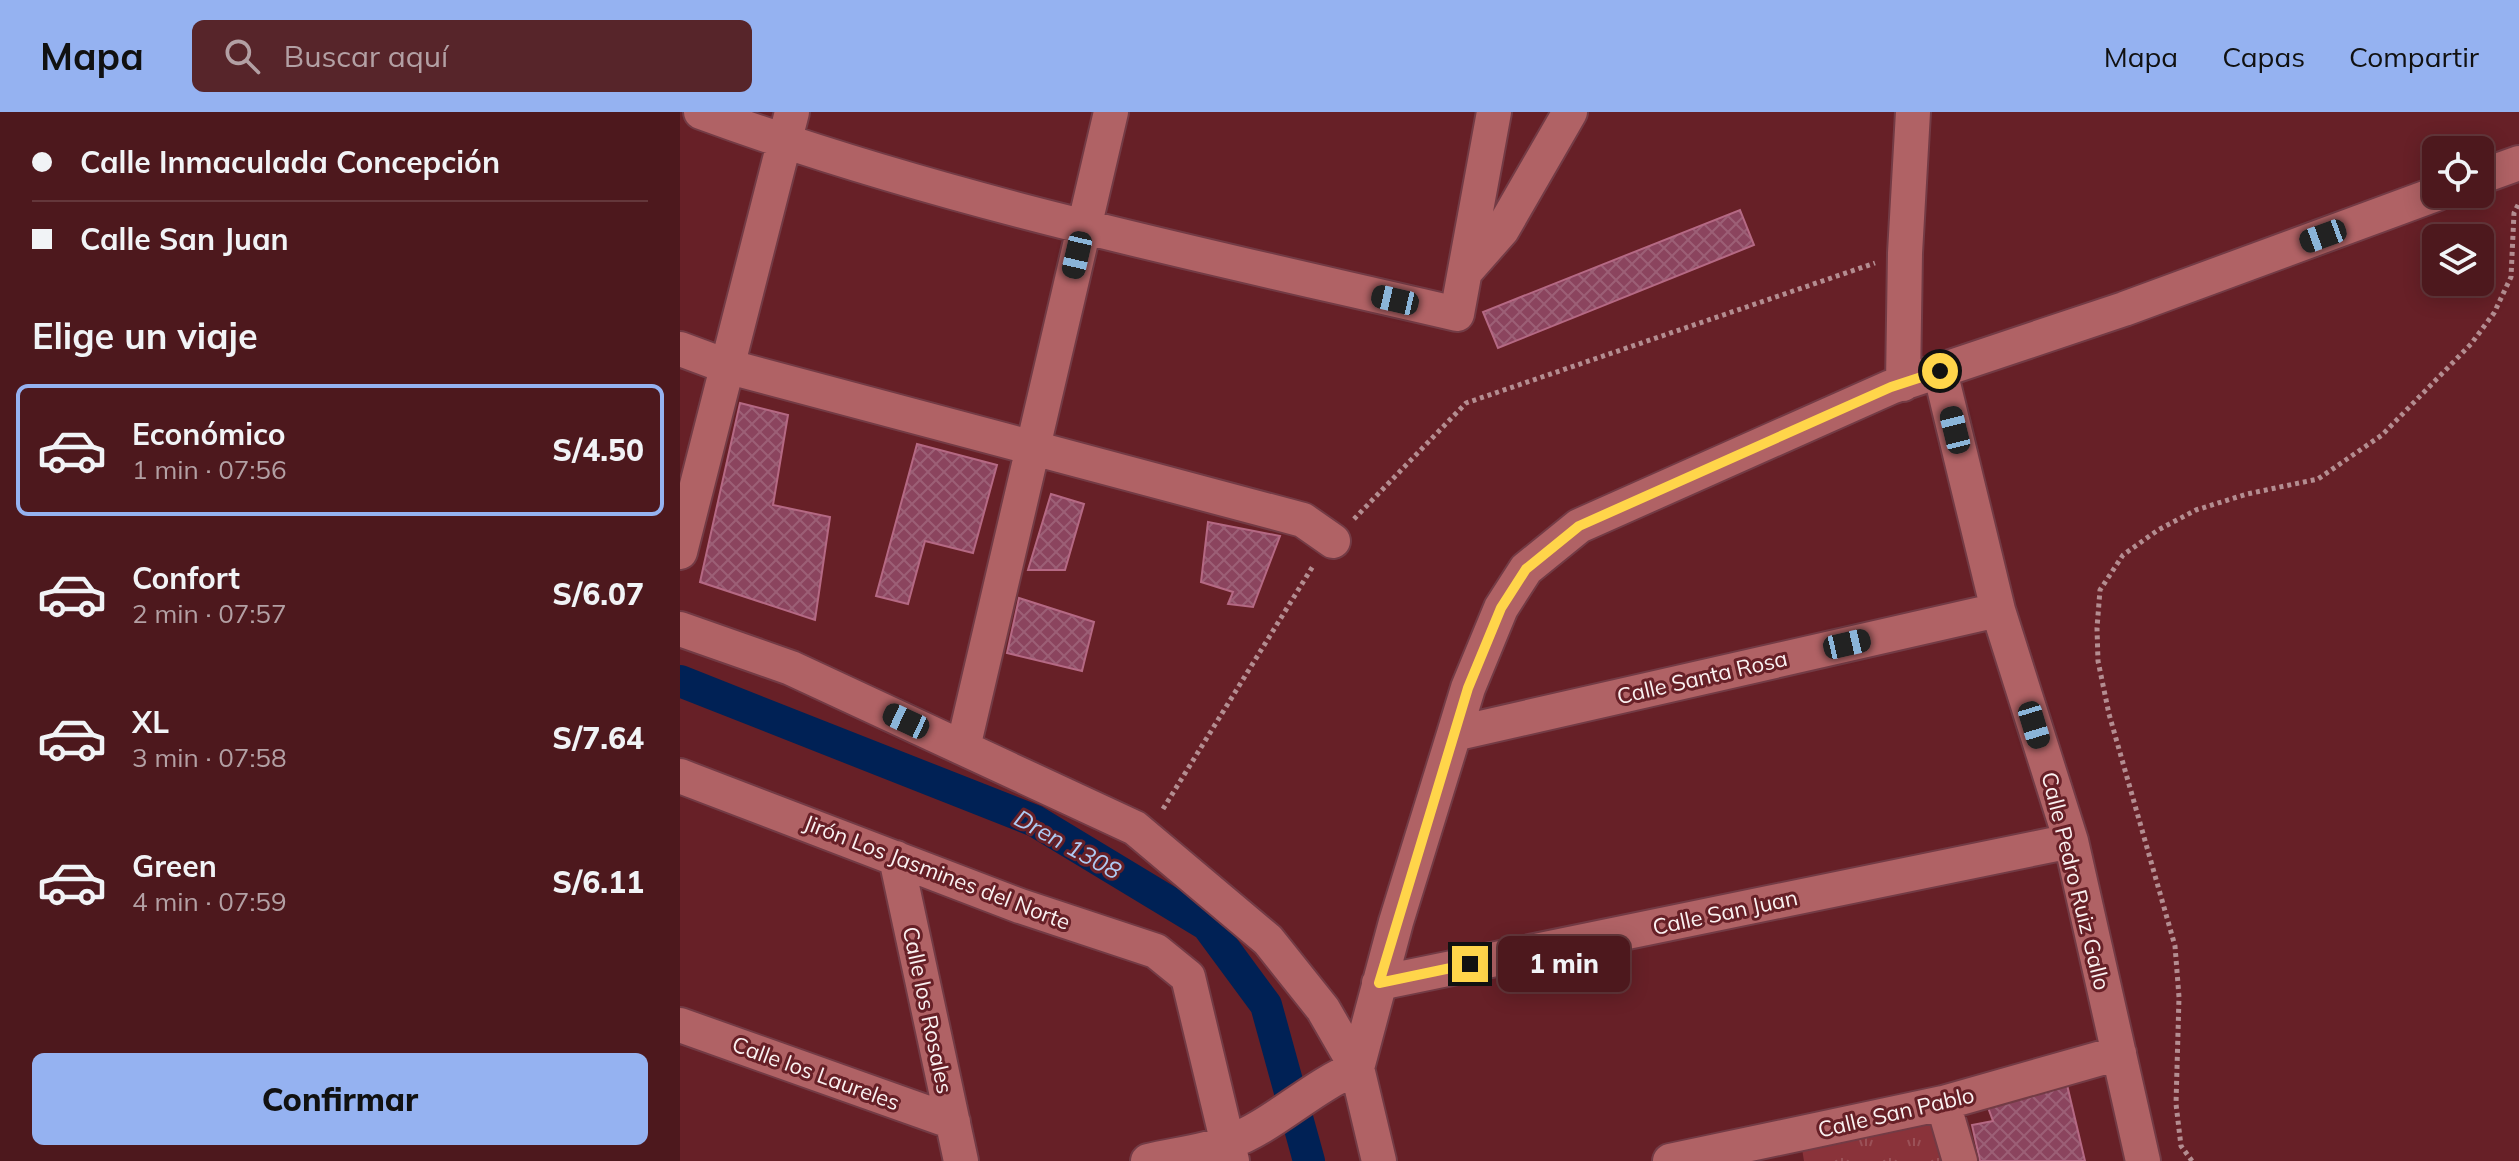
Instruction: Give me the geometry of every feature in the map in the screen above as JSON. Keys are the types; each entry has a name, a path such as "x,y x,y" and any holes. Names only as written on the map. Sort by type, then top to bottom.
{"street":[{"path":"701,112 788,127 1084,228 1457,314 1494,112"},
{"path":"963,748 1111,112"},
{"path":"1465,272 1502,230 1570,112"},
{"path":"1903,384 1905,253 1913,112"},
{"path":"680,552 788,127"},
{"path":"2494,172 2519,163"},
{"path":"1357,1068 1379,983 1468,688 1501,608 1526,569 1579,526 1903,384 2124,309 2422,199"},
{"path":"680,349 726,366 1303,520 1333,541"},
{"name":"Calle Pedro Ruiz Gallo","path":"1940,371 1998,610 2071,841 2143,1161"},
{"name":"Calle Santa Rosa","path":"1454,734 1998,610"},
{"path":"680,629 791,668 1135,828 1268,940 1323,1009 1357,1068 1379,1161"},
{"name":"Jirón Los Jasmines del Norte","path":"680,776 1020,906 1156,951 1188,977 1230,1152"},
{"name":"Calle San Juan","path":"1379,983 2071,841"},
{"name":"Calle los Rosales","path":"896,858 961,1161"},
{"name":"Calle los Laureles","path":"680,1025 953,1122"},
{"name":"Calle San Pablo","path":"1670,1161 1943,1103 2119,1053"},
{"path":"1148,1161 1230,1152 1262,1124 1332,1078 1357,1068"},
{"path":"1943,1103 1960,1161"}],"path":[{"path":"2192,1161 2181,1146 2176,1104 2179,997 2175,946 2109,714 2098,661 2100,590 2123,555 2158,530 2196,510 2247,494 2318,479 2382,435 2471,344 2494,313 2511,277 2514,213 2519,203"},
{"path":"1146,838 1318,557 1466,403 1905,253"}],"green space":[{"path":"1934,1114 1944,1161 1804,1161 1801,1142"}],"building":[{"path":"1740,210 1754,245 1498,348 1483,312"},
{"path":"740,403 788,415 773,505 830,517 815,620 700,582"},
{"path":"917,444 997,465 973,553 925,541 908,604 876,596"},
{"path":"1051,494 1084,504 1065,570 1028,570"},
{"path":"1208,522 1280,536 1253,607 1228,604 1233,592 1201,582"},
{"path":"1019,598 1094,622 1082,671 1007,653"},
{"path":"2064,1072 2085,1161 1980,1161 1972,1125 1993,1121 1983,1094"}],"waterway":[{"name":"Dren 1308","path":"680,681 1035,821 1207,925 1266,1005 1309,1161"}],"route":[{"path":"1470,964 1379,983 1468,688 1501,608 1526,569 1579,526 1891,387 1940,371"}]}
